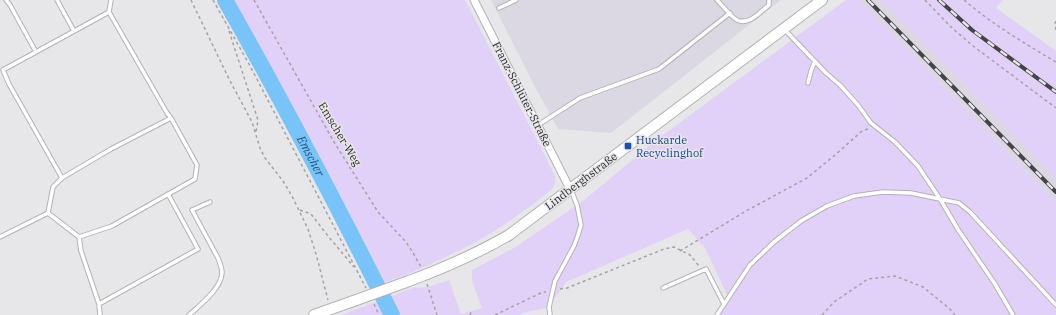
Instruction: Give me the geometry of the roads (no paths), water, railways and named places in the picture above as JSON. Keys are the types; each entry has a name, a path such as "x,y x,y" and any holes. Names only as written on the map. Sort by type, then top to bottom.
{"main road":[{"name":"Lindberghstraße","path":"314,315 431,273 486,248 509,235 822,0"}],"street":[{"name":"Franz-Schlüter-Straße","path":"474,0 570,189"}],"lane":[{"path":"6,0 36,52"},
{"path":"57,0 74,31"},
{"path":"79,237 112,226 195,179 197,165 109,12 111,0"},
{"path":"499,8 516,0"},
{"path":"717,0 737,20 744,22 750,20 769,5 769,0"},
{"path":"62,178 2,70 109,12"},
{"path":"538,126 580,98 659,69 730,13"},
{"path":"783,29 816,61 826,73 840,85 858,105 871,123 895,142 918,166 995,284 1012,315"},
{"path":"808,84 816,61"},
{"path":"48,213 52,187 62,178 171,118"},
{"path":"550,315 549,307 555,281 574,246 581,225 577,205 570,189"},
{"path":"717,315 750,265 774,242 801,222 827,206 854,196 883,192 911,193 959,203 970,212 1056,305"},
{"path":"98,304 198,249 168,194"},
{"path":"189,315 216,288 222,273 218,258 192,210 210,202"},
{"path":"48,213 79,237 81,251 98,304 100,315"},
{"path":"0,238 48,213"},
{"path":"663,288 706,269 724,304"}],"waterway":[{"name":"Emscher","path":"225,0 311,157 392,315"}],"railway":[{"path":"868,0 1056,192"},
{"path":"939,0 972,30 1056,92"}],"place":[{"name":"Huckarde Recyclinghof","path":"628,146"}]}
